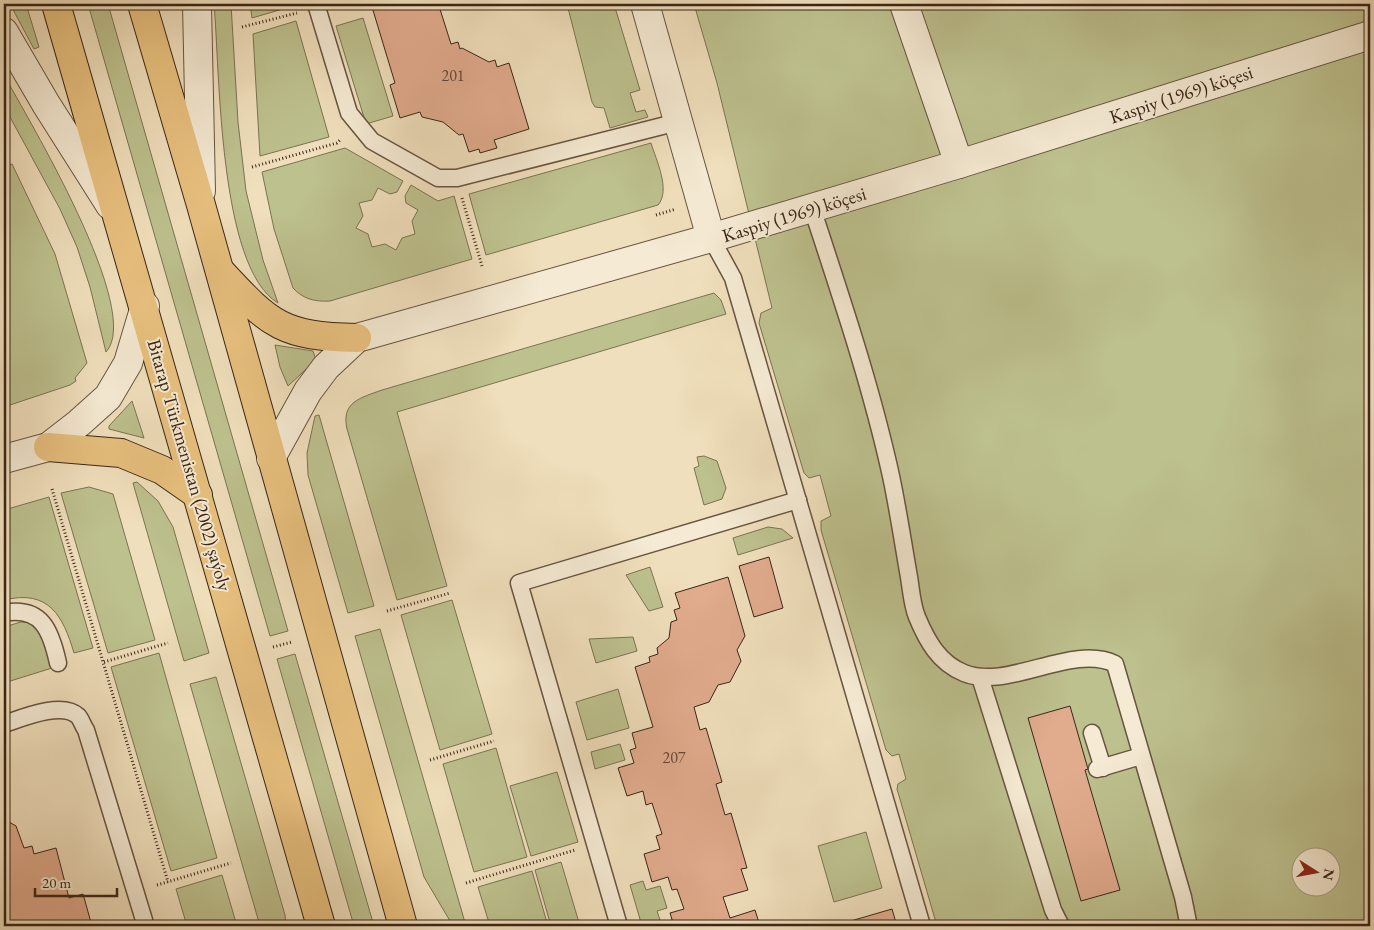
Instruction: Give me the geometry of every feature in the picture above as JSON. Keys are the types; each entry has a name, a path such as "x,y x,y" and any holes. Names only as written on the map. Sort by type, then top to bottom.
{"main road":[{"name":"Bitarap Türkmenistan (2002) şaýoly","path":"56,4 145,306 321,926"},
{"path":"142,4 201,205 403,926"},
{"path":"218,269 253,306 286,329 325,337 357,338"},
{"path":"48,447 121,453 162,470 198,495"}],"street":[{"path":"197,4 201,205"},
{"path":"645,4 711,238"},
{"path":"904,4 959,164"},
{"path":"4,32 46,104 120,220"},
{"name":"Kaspiy (1969) köçesi","path":"271,458 308,391 326,367 357,338 711,238 959,164 1370,34"},
{"path":"4,459 48,447 79,424 108,397 128,363 145,306"}],"lane":[{"path":"317,6 349,113 355,124 372,141 424,172 438,178 457,178 678,122"},
{"path":"812,208 858,350 886,456 916,615 932,647 946,664 964,674 980,677 1009,675 1042,666 1080,660 1103,659 1115,664 1183,897 1188,922 1187,926"},
{"path":"711,238 733,278 922,926"},
{"path":"620,926 519,583 798,500"},
{"path":"4,613 29,614 44,623 54,643 58,662"},
{"path":"980,677 1053,910 1061,926"},
{"path":"4,724 44,712 62,710 77,716 86,730 144,920"},
{"path":"1092,733 1100,769 1141,756"}],"path":[{"path":"242,27 317,6"},
{"path":"252,167 337,143 355,124"},
{"path":"457,178 482,266"},
{"path":"52,489 168,882"},
{"path":"388,611 450,593"},
{"path":"273,647 292,642"},
{"path":"104,662 168,643"},
{"path":"430,760 494,741"},
{"path":"466,883 595,844"},
{"path":"135,891 231,863"}],"green space":[{"path":"10,4 26,4 39,47 34,49"},
{"path":"88,4 108,4 288,631 270,636"},
{"path":"214,4 231,4 238,122 246,191 263,260 278,303 258,282 244,250 233,210 221,118"},
{"path":"250,4 300,4 252,18"},
{"path":"567,4 614,4 640,90 630,93 636,112 645,110 648,117 610,128 604,108 595,107 592,102"},
{"path":"694,4 1370,4 1370,926 937,926 897,789 898,784 906,779 899,754 892,756 886,750 821,530 821,521 831,516 820,475 809,478 804,473 759,323 761,313 772,308 717,83"},
{"path":"363,18 393,116 366,124 336,26"},
{"path":"296,21 329,137 260,156 253,34"},
{"path":"4,75 57,171 97,258 109,298 114,330 106,352 90,287 77,247 60,209 4,106"},
{"path":"651,143 663,183 662,199 658,205 486,255 469,194"},
{"path":"345,148 403,181 397,192 390,194 378,188 372,200 359,203 363,216 356,228 368,234 372,247 385,244 396,250 402,238 415,234 412,221 418,210 406,203 405,196 411,185 438,201 454,196 472,259 330,301 310,299 297,292 293,288 274,229 262,172"},
{"path":"12,164 55,254 87,363 75,378 76,381 70,385 4,407 4,167"},
{"path":"714,293 721,300 726,314 397,412 447,586 397,600 347,429 347,413 354,402 382,390"},
{"path":"275,345 313,351 316,360 288,386 280,367"},
{"path":"132,401 144,438 109,429 109,426"},
{"path":"319,415 374,606 348,613 308,475 307,453 315,416"},
{"path":"704,456 717,461 726,488 722,499 704,505 694,468 699,466 697,457"},
{"path":"137,482 158,501 173,527 209,653 184,661 133,483"},
{"path":"89,487 113,494 155,640 108,653 61,493"},
{"path":"49,497 93,648 74,653 65,628 52,608 32,598 4,600 4,510"},
{"path":"768,527 782,529 793,538 738,555 733,538"},
{"path":"650,567 663,607 649,611 626,575"},
{"path":"452,600 492,734 440,750 401,615"},
{"path":"21,622 32,623 41,631 52,668 4,683 4,627"},
{"path":"380,629 466,926 453,926 424,877 355,636"},
{"path":"633,637 637,651 596,663 589,639"},
{"path":"159,653 217,858 171,871 111,667"},
{"path":"295,654 374,926 354,926 277,659"},
{"path":"216,677 285,915 286,926 260,926 190,684"},
{"path":"618,689 629,728 587,740 576,702"},
{"path":"620,744 625,760 595,769 591,752"},
{"path":"496,748 527,857 474,872 443,764"},
{"path":"557,772 578,842 531,856 510,786"},
{"path":"866,832 882,888 834,902 818,846"},
{"path":"561,862 580,926 551,926 535,870"},
{"path":"532,871 548,926 490,926 478,887"},
{"path":"222,875 237,926 187,926 176,889"},
{"path":"643,881 646,890 660,886 667,908 657,911 662,926 642,926 630,885"}],"building":[{"path":"365,4 447,4 439,6 451,44 458,42 460,49 462,48 489,62 495,60 497,67 509,63 529,129 494,140 497,148 480,153 479,149 469,152 463,134 459,135 443,122 422,117 420,112 400,118 390,85 395,83 372,7 367,9"},
{"path":"769,557 783,608 754,617 739,566"},
{"path":"728,577 745,636 737,650 741,661 730,682 718,685 709,702 694,707 700,730 706,728 722,782 716,784 725,815 731,813 747,868 741,869 748,890 723,897 730,918 755,910 760,926 674,926 670,913 684,909 677,889 672,890 668,877 652,882 644,854 660,849 656,836 662,834 652,803 646,805 643,791 627,796 618,768 634,763 630,750 636,748 632,733 653,727 635,667 650,662 649,657 658,654 657,648 669,638 671,622 677,620 674,610 680,608 675,593"},
{"path":"1070,706 1088,769 1085,770 1120,890 1081,901 1028,718"},
{"path":"4,819 16,826 24,848 32,846 34,854 56,848 69,898 83,894 92,926 4,926"},
{"path":"892,909 897,926 837,926 837,925"}]}
